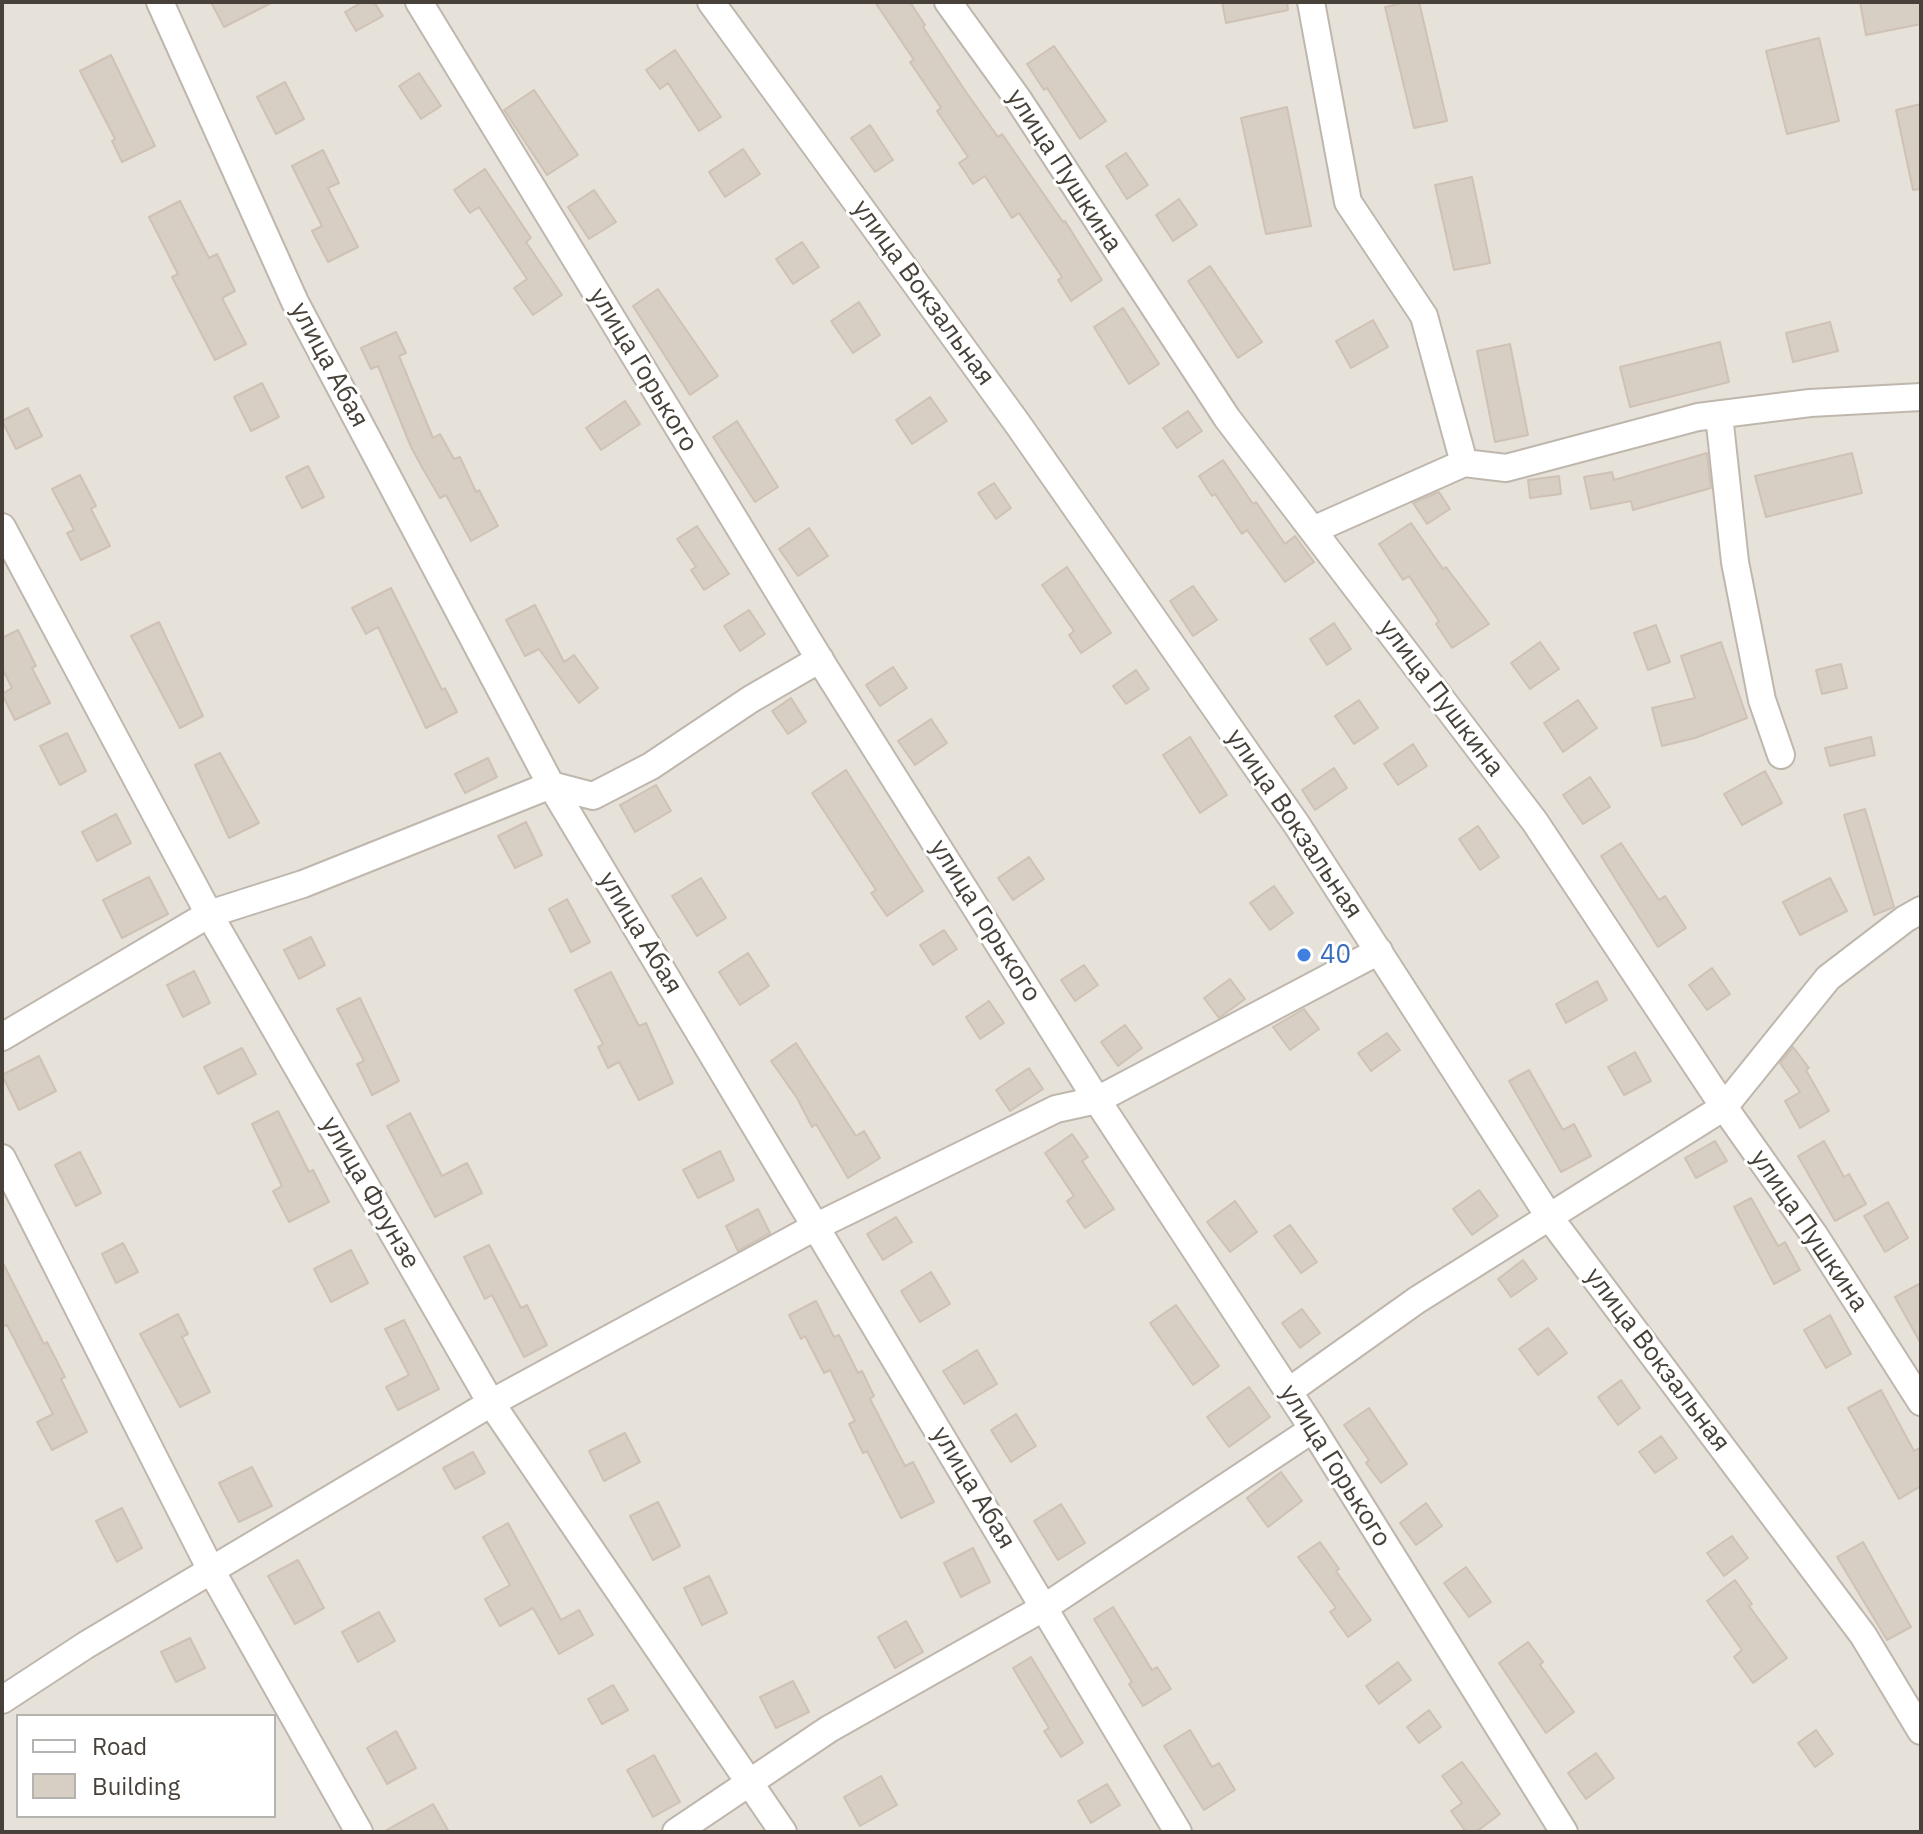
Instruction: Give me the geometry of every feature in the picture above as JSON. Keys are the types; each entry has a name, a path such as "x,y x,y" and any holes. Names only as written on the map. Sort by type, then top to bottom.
{"street":[{"name":"улица Абая","path":"160,2 295,302 551,785 1178,1832"},
{"name":"улица Горького","path":"419,2 820,659 1097,1100 1289,1391 1564,1832"},
{"name":"улица Вокзальная","path":"711,2 1025,434 1297,825 1550,1218 1863,1635 1921,1731"},
{"name":"улица Пушкина","path":"948,2 1018,99 1227,418 1535,822 1724,1107 1815,1236 1921,1402"},
{"path":"1311,2 1348,202 1424,316 1464,463"},
{"path":"1313,530 1464,463 1506,468 1698,417 1810,403 1921,397"},
{"path":"1719,415 1735,562 1762,700 1781,755"},
{"name":"улица Фрунзе","path":"2,527 209,914 491,1403 783,1832"},
{"path":"2,1037 209,914 303,884 551,785 593,796 651,766 751,699 820,659"},
{"path":"1289,1391 1417,1300 1724,1107 1828,978 1921,910"},
{"path":"2,1700 211,1570 491,1403 815,1227 1056,1109 1097,1100 1379,951"},
{"path":"2,1158 211,1570 359,1832"},
{"path":"676,1832 829,1729 1045,1607 1313,1429"}],"shaded area":[{"path":"2,2 1921,2 1921,1832 2,1832"}],"building":[{"path":"211,2 273,2 224,27"},
{"path":"362,2 374,2 383,16 356,31 345,12"},
{"path":"875,2 910,2 966,92 998,137 1002,134 1065,221 1102,280 1071,301 1058,280 1062,277 1019,213 1012,218 985,176 973,184 959,163 968,157 937,111 941,108 910,62 914,60"},
{"path":"1222,2 1287,2 1288,10 1226,23"},
{"path":"1419,2 1447,121 1414,128 1385,7"},
{"path":"1860,2 1921,2 1921,24 1866,35"},
{"path":"1819,38 1839,121 1787,134 1766,51"},
{"path":"1054,46 1106,121 1080,139 1047,88 1044,90 1027,64"},
{"path":"675,50 721,117 699,131 668,83 660,89 646,70"},
{"path":"111,55 155,146 122,162 112,141 115,139 80,71"},
{"path":"419,73 441,106 421,119 399,86"},
{"path":"285,82 304,119 276,134 257,97"},
{"path":"534,90 578,155 547,175 504,110"},
{"path":"1921,104 1921,189 1913,190 1896,110"},
{"path":"1287,107 1311,226 1266,234 1241,118"},
{"path":"870,125 893,160 875,172 851,138"},
{"path":"743,149 760,174 725,197 709,172"},
{"path":"323,150 339,183 328,188 358,247 328,262 312,231 322,226 292,166"},
{"path":"1126,153 1148,185 1127,199 1106,166"},
{"path":"485,169 531,238 526,242 562,295 533,315 514,288 527,279 479,207 470,213 454,190"},
{"path":"1472,177 1490,263 1454,270 1435,185"},
{"path":"594,190 616,222 589,239 568,207"},
{"path":"1179,199 1197,225 1173,241 1156,215"},
{"path":"180,201 209,258 217,254 235,291 222,298 246,344 215,360 172,277 178,274 149,217"},
{"path":"802,242 819,267 793,284 776,259"},
{"path":"1210,266 1262,342 1238,358 1188,281"},
{"path":"658,289 718,376 690,395 633,306"},
{"path":"859,302 880,335 853,353 831,321"},
{"path":"1123,308 1159,364 1129,384 1094,327"},
{"path":"1373,320 1388,347 1351,368 1336,341"},
{"path":"1830,322 1838,351 1793,362 1786,333"},
{"path":"396,332 406,353 399,356 433,438 440,434 454,459 460,457 476,492 479,490 498,526 471,541 446,495 440,498 423,469 378,366 371,369 361,348"},
{"path":"1720,342 1729,382 1630,407 1620,367"},
{"path":"1510,344 1528,435 1495,442 1477,351"},
{"path":"262,383 279,417 251,431 234,397"},
{"path":"930,397 947,421 912,444 896,420"},
{"path":"625,401 640,424 601,450 586,428"},
{"path":"28,408 42,436 16,449 2,421"},
{"path":"1188,411 1202,431 1177,448 1163,428"},
{"path":"737,421 778,487 755,502 713,437"},
{"path":"1707,453 1711,488 1633,510 1631,501 1591,509 1584,477 1612,472 1614,480"},
{"path":"1852,453 1862,493 1766,517 1755,476"},
{"path":"1223,460 1285,544 1295,536 1314,562 1285,582 1247,530 1242,534 1199,476"},
{"path":"308,466 324,497 302,508 286,477"},
{"path":"80,475 96,506 91,509 110,546 81,560 67,533 74,530 52,489"},
{"path":"1559,476 1561,494 1530,498 1528,480"},
{"path":"994,483 1011,508 996,519 978,493"},
{"path":"1439,492 1450,509 1427,524 1413,503"},
{"path":"1411,523 1443,569 1446,567 1489,624 1452,648 1436,624 1439,621 1409,576 1403,580 1379,544"},
{"path":"697,526 729,574 704,590 691,570 696,567 677,539"},
{"path":"809,528 828,556 798,576 779,549"},
{"path":"1067,567 1111,633 1081,653 1069,635 1074,631 1042,585"},
{"path":"1193,586 1217,620 1193,636 1170,601"},
{"path":"391,588 442,690 445,688 457,712 426,728 378,627 366,634 352,608"},
{"path":"535,605 564,662 574,655 598,688 579,703 539,649 525,656 506,620"},
{"path":"749,610 765,634 740,651 724,626"},
{"path":"159,622 203,716 180,728 131,636"},
{"path":"1334,623 1351,649 1327,665 1310,639"},
{"path":"1656,625 1670,662 1648,670 1634,633"},
{"path":"18,630 36,666 32,668 50,703 15,720 2,694 12,688 2,668 2,638"},
{"path":"1540,642 1559,669 1530,689 1511,663"},
{"path":"1721,642 1747,718 1695,738 1662,746 1652,708 1695,698 1681,656"},
{"path":"1841,664 1847,688 1822,694 1816,670"},
{"path":"893,667 907,688 880,706 866,685"},
{"path":"1136,670 1149,689 1126,704 1113,686"},
{"path":"791,698 806,722 788,734 772,711"},
{"path":"1359,700 1378,728 1354,744 1335,716"},
{"path":"1578,700 1597,728 1563,752 1544,723"},
{"path":"931,719 947,743 915,765 898,741"},
{"path":"67,733 86,771 60,785 40,746"},
{"path":"1190,737 1227,795 1200,813 1163,755"},
{"path":"1871,737 1875,755 1830,766 1825,748"},
{"path":"1413,744 1427,766 1398,785 1384,764"},
{"path":"220,753 259,823 229,838 195,765"},
{"path":"488,758 497,777 465,793 455,774"},
{"path":"1334,768 1347,788 1315,810 1302,790"},
{"path":"846,770 923,891 887,916 871,893 876,890 812,793"},
{"path":"1765,771 1782,803 1742,825 1724,794"},
{"path":"1590,777 1610,807 1583,824 1563,795"},
{"path":"656,785 671,811 635,832 620,805"},
{"path":"1865,809 1894,907 1874,915 1844,815"},
{"path":"116,814 131,843 97,861 82,832"},
{"path":"526,822 542,855 515,868 498,836"},
{"path":"1478,826 1499,857 1480,870 1459,839"},
{"path":"1621,843 1659,900 1665,896 1686,928 1658,947 1601,856"},
{"path":"1029,857 1044,879 1013,900 998,878"},
{"path":"149,877 168,914 122,938 103,900"},
{"path":"701,878 726,918 697,936 672,896"},
{"path":"1830,878 1847,911 1800,935 1783,902"},
{"path":"1274,886 1293,913 1270,930 1250,903"},
{"path":"567,899 590,942 571,952 549,909"},
{"path":"944,930 957,949 933,965 920,945"},
{"path":"311,937 325,965 299,979 284,950"},
{"path":"748,953 769,986 740,1005 719,972"},
{"path":"1084,965 1098,985 1075,1001 1061,980"},
{"path":"1712,968 1730,994 1707,1010 1689,985"},
{"path":"194,971 210,1003 183,1017 167,985"},
{"path":"611,972 639,1026 646,1023 673,1083 639,1100 619,1062 608,1068 598,1047 603,1044 575,990"},
{"path":"1230,979 1245,999 1219,1018 1204,998"},
{"path":"1597,981 1607,1000 1566,1023 1556,1004"},
{"path":"360,998 399,1081 372,1095 357,1064 364,1061 337,1009"},
{"path":"989,1001 1004,1023 980,1039 966,1017"},
{"path":"1304,1009 1319,1029 1290,1050 1273,1027"},
{"path":"1125,1025 1142,1048 1118,1066 1101,1042"},
{"path":"1387,1033 1400,1050 1371,1071 1358,1053"},
{"path":"796,1043 856,1136 864,1131 880,1158 848,1178 816,1124 812,1127 797,1098 771,1061"},
{"path":"1793,1047 1809,1068 1806,1070 1829,1111 1800,1128 1785,1101 1800,1092 1780,1063"},
{"path":"242,1048 256,1074 218,1094 204,1067"},
{"path":"1635,1052 1651,1081 1624,1095 1608,1067"},
{"path":"39,1056 56,1091 19,1110 2,1075"},
{"path":"1029,1068 1043,1089 1010,1111 996,1090"},
{"path":"1529,1070 1563,1130 1574,1124 1591,1156 1561,1172 1509,1081"},
{"path":"278,1111 309,1172 313,1170 329,1202 289,1222 273,1191 282,1186 252,1124"},
{"path":"410,1113 442,1176 467,1163 482,1193 435,1217 387,1126"},
{"path":"1072,1134 1088,1157 1082,1161 1114,1209 1085,1228 1067,1201 1074,1196 1045,1153"},
{"path":"1715,1141 1727,1161 1696,1178 1685,1158"},
{"path":"1824,1141 1844,1177 1849,1174 1866,1204 1835,1221 1798,1156"},
{"path":"720,1151 734,1180 698,1198 683,1170"},
{"path":"80,1152 101,1193 76,1206 55,1165"},
{"path":"1479,1190 1498,1216 1472,1235 1453,1209"},
{"path":"1751,1198 1778,1246 1785,1242 1800,1270 1774,1284 1734,1207"},
{"path":"1235,1201 1257,1232 1230,1252 1207,1222"},
{"path":"1888,1202 1908,1238 1885,1252 1864,1216"},
{"path":"758,1209 770,1233 738,1251 726,1226"},
{"path":"896,1217 912,1242 883,1260 867,1234"},
{"path":"1290,1225 1317,1262 1301,1273 1274,1236"},
{"path":"123,1243 138,1272 116,1283 102,1254"},
{"path":"489,1245 521,1308 527,1305 547,1345 524,1357 492,1295 485,1299 464,1257"},
{"path":"351,1250 368,1283 331,1302 314,1269"},
{"path":"1523,1260 1537,1279 1511,1297 1498,1279"},
{"path":"2,1261 44,1344 47,1342 65,1377 61,1379 87,1432 52,1450 37,1422 53,1414 7,1325 2,1327"},
{"path":"931,1272 950,1304 920,1322 901,1291"},
{"path":"1921,1283 1921,1344 1895,1297"},
{"path":"816,1301 834,1337 839,1335 858,1373 862,1371 874,1396 870,1399 905,1466 913,1462 934,1502 901,1518 867,1451 863,1453 849,1424 855,1421 830,1370 824,1373 805,1336 801,1339 789,1315"},
{"path":"1176,1305 1219,1366 1193,1385 1150,1323"},
{"path":"1302,1309 1320,1333 1300,1348 1282,1323"},
{"path":"178,1314 188,1334 182,1337 210,1392 180,1407 140,1334"},
{"path":"1830,1315 1851,1354 1826,1368 1804,1330"},
{"path":"404,1320 439,1389 398,1410 386,1387 409,1375 385,1329"},
{"path":"1548,1328 1567,1353 1538,1375 1519,1349"},
{"path":"977,1350 997,1384 964,1404 943,1371"},
{"path":"1621,1380 1640,1408 1618,1425 1598,1397"},
{"path":"1249,1387 1270,1417 1229,1447 1207,1417"},
{"path":"1881,1390 1914,1451 1921,1447 1921,1486 1899,1499 1848,1408"},
{"path":"1369,1408 1407,1464 1381,1483 1344,1425"},
{"path":"1016,1414 1036,1446 1011,1462 991,1430"},
{"path":"625,1433 640,1462 604,1481 589,1451"},
{"path":"1661,1436 1677,1458 1655,1473 1639,1452"},
{"path":"473,1452 485,1473 455,1489 443,1468"},
{"path":"252,1467 272,1506 239,1522 219,1483"},
{"path":"1281,1472 1302,1501 1268,1527 1247,1498"},
{"path":"658,1502 680,1546 653,1560 630,1516"},
{"path":"1426,1503 1442,1526 1416,1545 1400,1523"},
{"path":"1061,1504 1085,1543 1058,1560 1034,1521"},
{"path":"122,1508 142,1548 117,1562 96,1521"},
{"path":"508,1523 561,1620 579,1610 593,1635 559,1654 533,1608 500,1626 485,1599 510,1585 483,1537"},
{"path":"1732,1536 1748,1558 1724,1576 1707,1553"},
{"path":"1320,1542 1339,1569 1336,1571 1371,1620 1348,1637 1330,1612 1336,1608 1298,1557"},
{"path":"1863,1542 1911,1627 1887,1640 1837,1557"},
{"path":"973,1548 990,1582 961,1597 944,1563"},
{"path":"298,1560 324,1608 295,1624 268,1576"},
{"path":"1466,1567 1491,1602 1469,1617 1444,1583"},
{"path":"709,1576 727,1613 702,1625 684,1588"},
{"path":"1735,1580 1752,1604 1749,1606 1787,1658 1753,1683 1734,1657 1742,1650 1707,1601"},
{"path":"1113,1607 1152,1670 1157,1667 1171,1689 1143,1706 1094,1619"},
{"path":"379,1612 395,1641 358,1662 342,1632"},
{"path":"906,1621 923,1652 895,1668 878,1637"},
{"path":"190,1638 205,1668 176,1682 161,1652"},
{"path":"1528,1642 1543,1662 1540,1665 1574,1712 1546,1733 1499,1663"},
{"path":"1031,1657 1083,1743 1061,1757 1044,1731 1049,1728 1013,1668"},
{"path":"1398,1662 1411,1680 1379,1704 1366,1686"},
{"path":"793,1681 809,1712 776,1728 760,1697"},
{"path":"613,1685 628,1710 602,1724 588,1699"},
{"path":"1429,1710 1441,1727 1419,1743 1407,1727"},
{"path":"1190,1730 1212,1767 1219,1763 1235,1790 1204,1810 1164,1746"},
{"path":"1816,1730 1833,1754 1815,1767 1798,1743"},
{"path":"396,1731 416,1768 387,1784 367,1748"},
{"path":"1596,1753 1614,1778 1586,1799 1568,1773"},
{"path":"654,1755 680,1802 653,1817 627,1770"},
{"path":"1462,1762 1500,1814 1476,1832 1466,1832 1451,1811 1462,1803 1442,1776"},
{"path":"881,1776 897,1805 860,1826 844,1797"},
{"path":"1107,1784 1120,1805 1091,1823 1078,1801"},
{"path":"433,1804 449,1832 383,1832"}],"place":[{"name":"40","path":"1304,955"}]}
